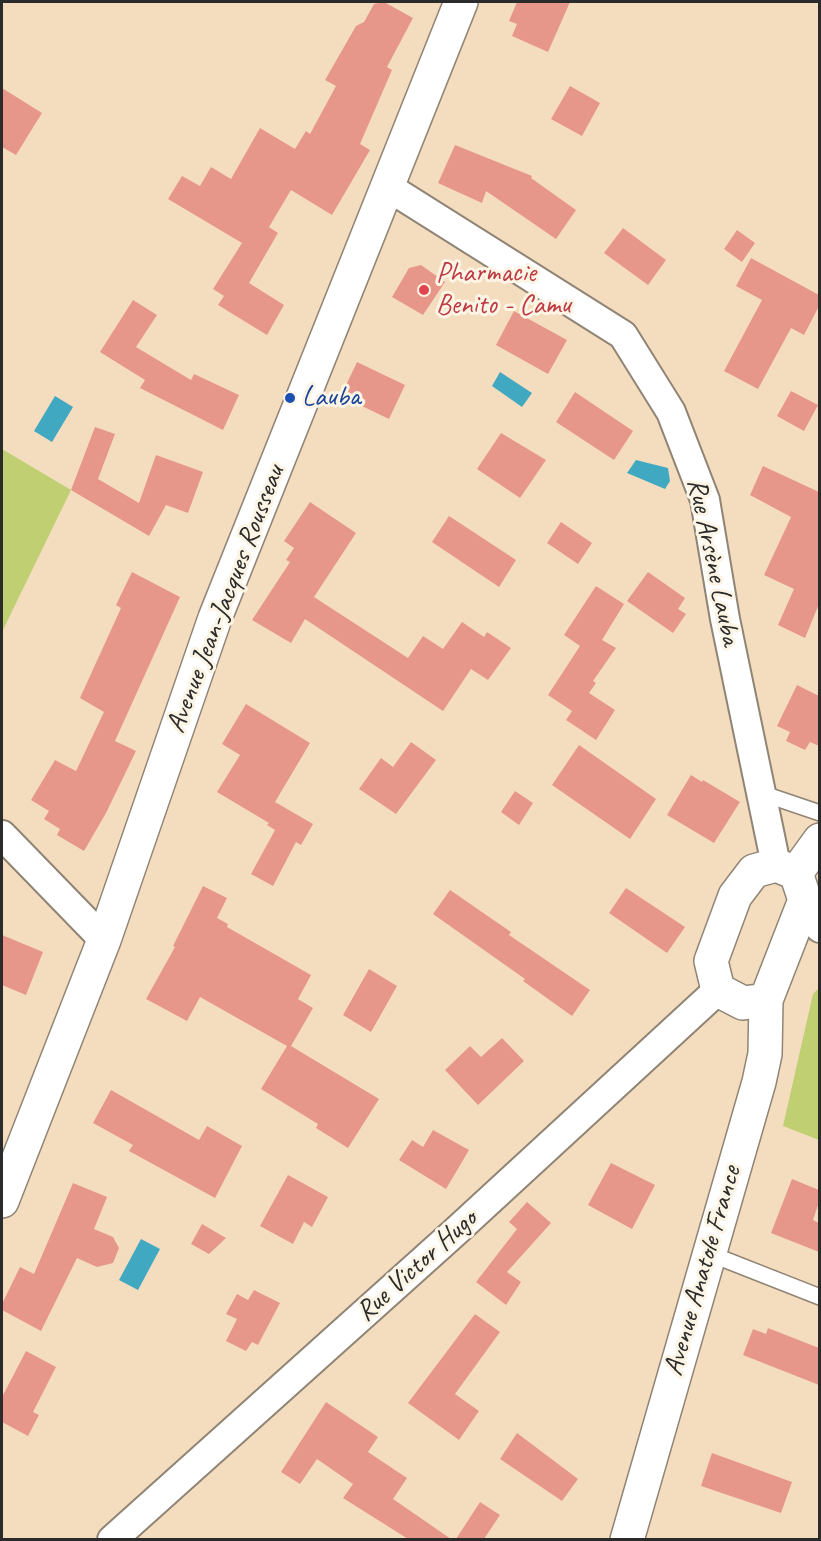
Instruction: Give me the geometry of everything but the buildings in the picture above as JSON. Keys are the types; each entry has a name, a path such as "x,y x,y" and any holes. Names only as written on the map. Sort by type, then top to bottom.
{"street":[{"name":"Avenue Jean-Jacques Rousseau","path":"2,1201 104,940 215,618 461,2"},
{"name":"Rue Arsène Lauba","path":"387,187 623,335 671,412 705,500 725,619 761,794 799,892"},
{"path":"2,835 104,940"},
{"path":"799,892 754,871 735,896 711,960 718,990 743,1003 766,1000 799,892 819,840"},
{"name":"Rue Victor Hugo","path":"112,1539 454,1233 718,990"},
{"name":"Avenue Anatole France","path":"627,1539 763,1063 767,1029 766,1000"}],"lane":[{"path":"761,794 819,813"},
{"path":"708,1253 819,1297"}],"green space":[{"path":"2,449 71,490 2,632"},
{"path":"819,988 819,1140 783,1126 813,994"}],"water":[{"path":"500,372 532,393 522,407 492,386"},
{"path":"55,396 73,407 52,442 34,431"},
{"path":"636,460 668,468 670,481 665,489 627,473"},
{"path":"141,1239 160,1249 138,1290 119,1280"}],"place":[{"name":"Pharmacie Benito - Camu","path":"424,290"},
{"name":"Lauba","path":"290,398"}]}
